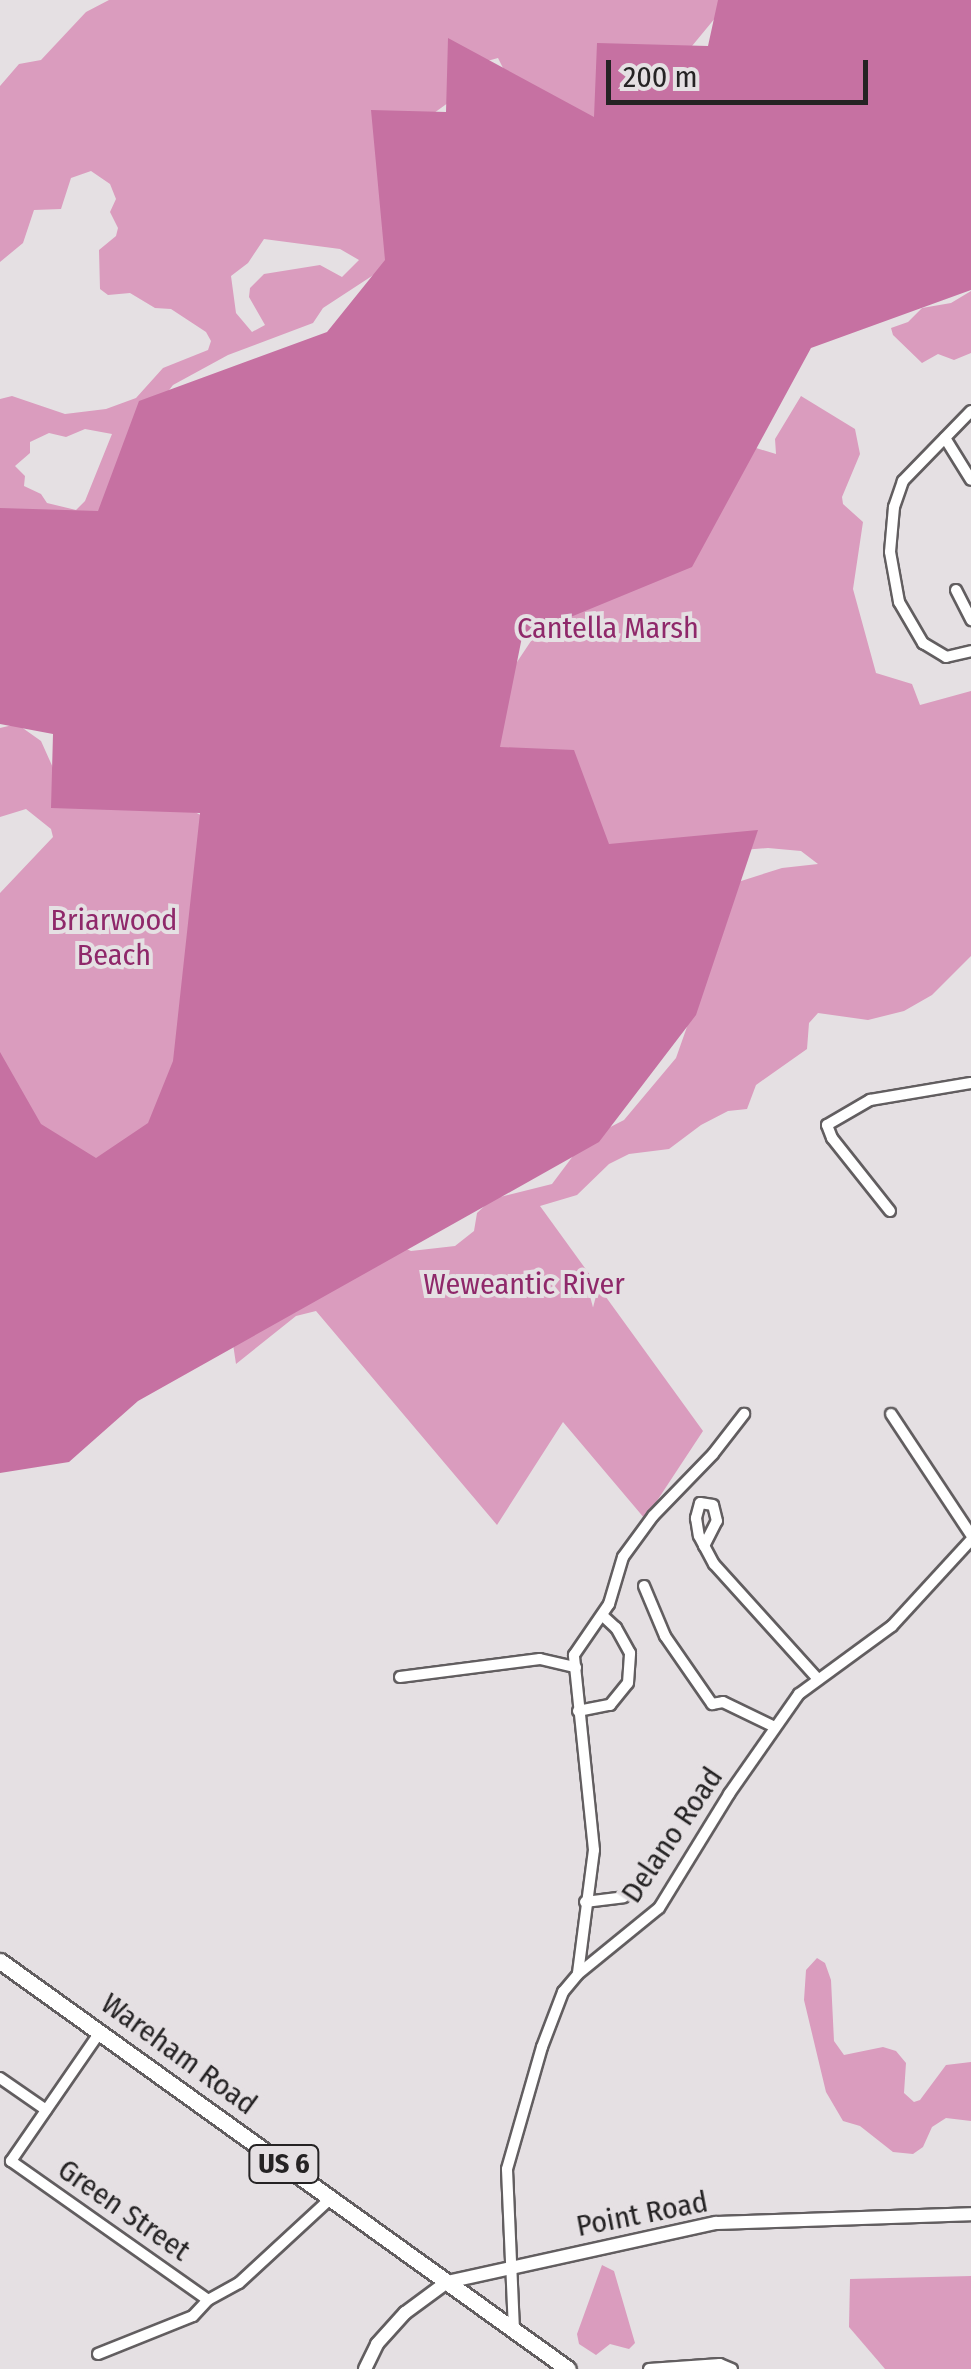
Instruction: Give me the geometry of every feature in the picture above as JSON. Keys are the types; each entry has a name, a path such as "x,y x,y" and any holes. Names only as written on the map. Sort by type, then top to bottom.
{"main road":[{"name":"Wareham Road","path":"0,1961 568,2369"}],"street":[{"path":"971,411 899,489 890,533 892,570 902,611 929,650 946,657 971,651"},
{"path":"945,438 971,480"},
{"path":"956,590 971,620"},
{"path":"890,1211 832,1138 827,1125 870,1100 971,1083"},
{"path":"578,1974 594,1850 574,1654 602,1614 624,1557 653,1516 713,1454 744,1414"},
{"path":"891,1414 971,1537"},
{"name":"Delano Road","path":"514,2330 506,2186 510,2148 552,2015 578,1974 660,1908 775,1727 817,1678 892,1626 971,1537"},
{"path":"704,1546 714,1564 813,1669 817,1678"},
{"path":"644,1586 665,1636 712,1704 723,1702 775,1727"},
{"path":"578,1711 610,1705 628,1683 630,1653 616,1628 602,1614"},
{"path":"400,1677 540,1660 576,1667"},
{"path":"585,1902 624,1897"},
{"path":"0,2078 46,2110 100,2032"},
{"name":"Green Street","path":"46,2110 11,2161 208,2300"},
{"path":"98,2354 178,2324 208,2300 239,2283 331,2198"},
{"name":"Point Road","path":"365,2369 377,2344 405,2314 447,2282 716,2223 971,2214"},
{"path":"649,2369 720,2364 732,2369"}],"green space":[{"path":"109,0 730,0 692,46 601,126 506,74 498,58 480,63 452,100 434,113 404,242 375,274 323,308 313,323 228,355 173,385 153,411 101,515 0,509 0,399 12,396 65,414 106,409 136,398 163,368 208,350 211,341 206,332 171,309 155,308 130,293 108,295 100,289 99,250 116,236 118,228 110,212 116,199 110,184 91,171 71,178 61,209 34,210 23,243 0,262 0,86 19,64 41,60 86,12","holes":["264,239 340,249 359,260 342,277 320,265 264,274 250,288 249,297 265,325 252,332 236,313 231,276 248,263","85,429 112,434 85,501 76,510 47,503 41,494 24,486 25,476 15,466 30,453 30,442 49,433 66,437"]},
{"path":"971,291 971,353 954,360 938,354 922,363 893,335 891,328 908,322 922,308 951,303"},
{"path":"801,396 855,429 860,454 842,497 843,504 863,522 853,589 876,673 912,684 920,705 971,691 971,956 932,995 904,1011 868,1020 818,1013 809,1023 807,1049 756,1085 747,1109 728,1111 669,1149 629,1154 609,1164 577,1195 540,1206 703,1431 645,1519 563,1422 497,1525 316,1311 296,1316 236,1364 233,1344 393,1243 411,1251 455,1246 474,1231 477,1213 492,1199 552,1184 585,1140 624,1120 676,1058 738,882 782,868 818,864 801,851 768,848 605,861 492,766 515,665 537,632 568,600 756,448 776,454 775,439"},
{"name":"Briarwood Beach","path":"17,724 41,741 63,790 84,790 109,779 148,788 224,827 238,859 219,1001 202,1074 164,1141 127,1167 101,1169 90,1162 71,1161 51,1149 0,1087 0,893 53,837 51,829 26,809 0,817 0,728"},
{"path":"817,1958 825,1963 831,1980 834,2041 844,2055 883,2047 896,2051 906,2063 904,2093 914,2102 920,2100 946,2065 971,2062 971,2121 946,2118 932,2127 923,2147 913,2154 893,2152 860,2126 843,2121 826,2092 804,2000 806,1970"},
{"path":"602,2265 614,2271 635,2343 629,2349 610,2344 596,2355 579,2344 577,2334"},
{"path":"971,2276 971,2369 885,2369 849,2327 850,2279"}],"shaded area":[{"path":"718,0 971,0 971,290 811,348 692,567 522,637 500,747 574,750 609,844 758,830 696,1015 599,1142 138,1401 69,1462 0,1473 0,1052 41,1124 96,1158 148,1123 173,1061 200,813 51,808 53,734 0,724 0,508 98,511 139,401 327,332 385,260 371,110 446,112 448,38 594,117 597,43 708,46"}],"park label":[{"name":"Cantella Marsh","path":"608,628"},
{"name":"Weweantic River","path":"524,1284"}]}
